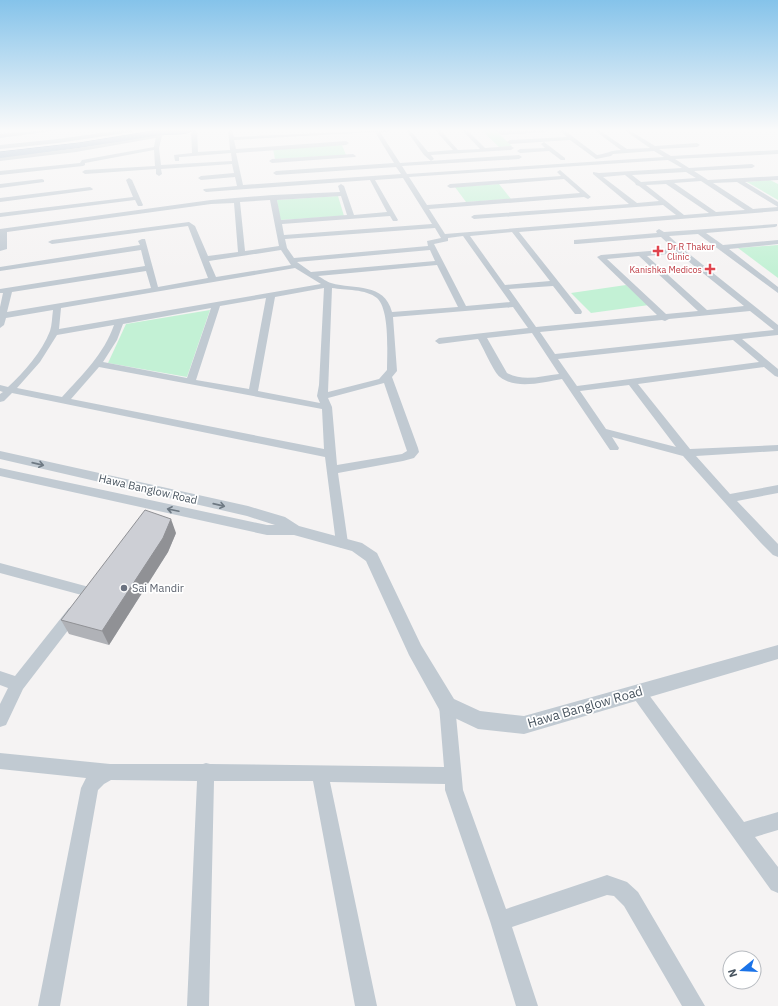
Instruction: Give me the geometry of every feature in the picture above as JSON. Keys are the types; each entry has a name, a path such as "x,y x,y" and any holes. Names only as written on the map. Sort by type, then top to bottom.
{"street":[{"path":"42,177 42,195"},
{"path":"87,177 91,204"},
{"path":"0,200 42,195 88,180 104,177"},
{"path":"201,178 214,177"},
{"path":"238,177 241,188"},
{"path":"277,177 280,185"},
{"path":"206,190 395,177"},
{"path":"407,177 444,236"},
{"path":"443,177 454,192"},
{"path":"450,186 565,177 606,212"},
{"path":"601,177 635,205"},
{"path":"630,177 683,217"},
{"path":"699,177 777,226"},
{"path":"372,179 400,228"},
{"path":"638,184 777,179"},
{"path":"129,180 142,212"},
{"path":"738,180 778,205"},
{"path":"0,186 42,181"},
{"path":"339,181 351,217"},
{"path":"668,182 715,214"},
{"path":"0,269 52,242 142,212 237,200 343,194"},
{"path":"425,207 586,195"},
{"path":"273,197 283,248 293,263 328,285"},
{"path":"0,215 137,198"},
{"path":"459,198 480,225 514,230 615,220 646,220 778,209"},
{"path":"237,200 242,253"},
{"path":"444,236 465,234 480,225 600,207 664,203"},
{"path":"277,222 392,214"},
{"path":"646,220 680,251 778,331"},
{"path":"52,242 189,224 192,226 213,280"},
{"path":"281,237 437,226"},
{"path":"577,242 699,231 777,226"},
{"path":"139,230 155,290"},
{"path":"514,230 578,312"},
{"path":"0,249 3,249 2,231 52,242 144,248"},
{"path":"699,231 778,291"},
{"path":"465,234 516,304 614,448"},
{"path":"444,236 445,239 430,243 463,309"},
{"path":"722,247 778,242"},
{"path":"204,260 242,253 283,248"},
{"path":"1,316 213,280 293,263 432,248"},
{"path":"665,318 601,257 680,251"},
{"path":"641,254 705,313"},
{"path":"309,274 440,263"},
{"path":"0,325 4,291 150,268"},
{"path":"768,284 778,282"},
{"path":"504,287 554,283"},
{"path":"328,285 324,385 322,396 327,407 330,454 342,543"},
{"path":"54,333 216,306 328,285 364,291 384,299 390,315 392,371 382,381 322,396"},
{"path":"253,393 270,296"},
{"path":"390,315 516,304"},
{"path":"190,382 216,306"},
{"path":"0,399 12,390 42,352 54,333 57,307"},
{"path":"439,341 751,308"},
{"path":"64,401 97,364 113,340 119,322"},
{"path":"552,357 778,331"},
{"path":"481,336 503,375 508,378 520,381 564,376"},
{"path":"736,336 778,374"},
{"path":"97,364 327,407"},
{"path":"573,389 767,364"},
{"path":"332,470 410,456 413,452 413,448 387,377"},
{"path":"632,382 687,453 765,540 778,552"},
{"path":"0,388 330,454"},
{"path":"602,432 687,453 778,448"},
{"name":"Hawa Banglow Road","path":"0,455 248,512 280,521 294,530"},
{"name":"Hawa Banglow Road","path":"0,472 152,510 267,530 294,530 357,547 372,557 415,650 447,705 478,720 524,725 778,652"},
{"path":"728,498 778,489"},
{"path":"0,568 89,592"},
{"path":"0,720 18,684 98,580"},
{"path":"0,678 18,684"},
{"path":"638,692 778,884"},
{"path":"447,705 454,790 500,921 527,1006"},
{"path":"0,761 111,772 320,773 453,776"},
{"path":"49,1006 90,788 93,781 103,774 111,772"},
{"path":"198,1006 206,772"},
{"path":"320,773 366,1006"},
{"path":"741,832 778,821"},
{"path":"500,921 606,885 615,886 624,890 631,899 694,1006"}],"green space":[{"path":"770,180 778,184 778,200 747,182"},
{"path":"499,184 511,199 466,202 455,187"},
{"path":"338,196 344,216 280,220 277,200"},
{"path":"778,245 778,278 738,248"},
{"path":"626,285 649,305 591,313 571,293"},
{"path":"210,310 187,377 108,363 126,324"}],"building":[{"path":"145,510 171,519 163,538 102,631 61,620"}],"place":[{"name":"Dr R Thakur Clinic","path":"658,251"},
{"name":"Kanishka Medicos","path":"710,269"},
{"name":"Sai Mandir","path":"124,588"}]}
